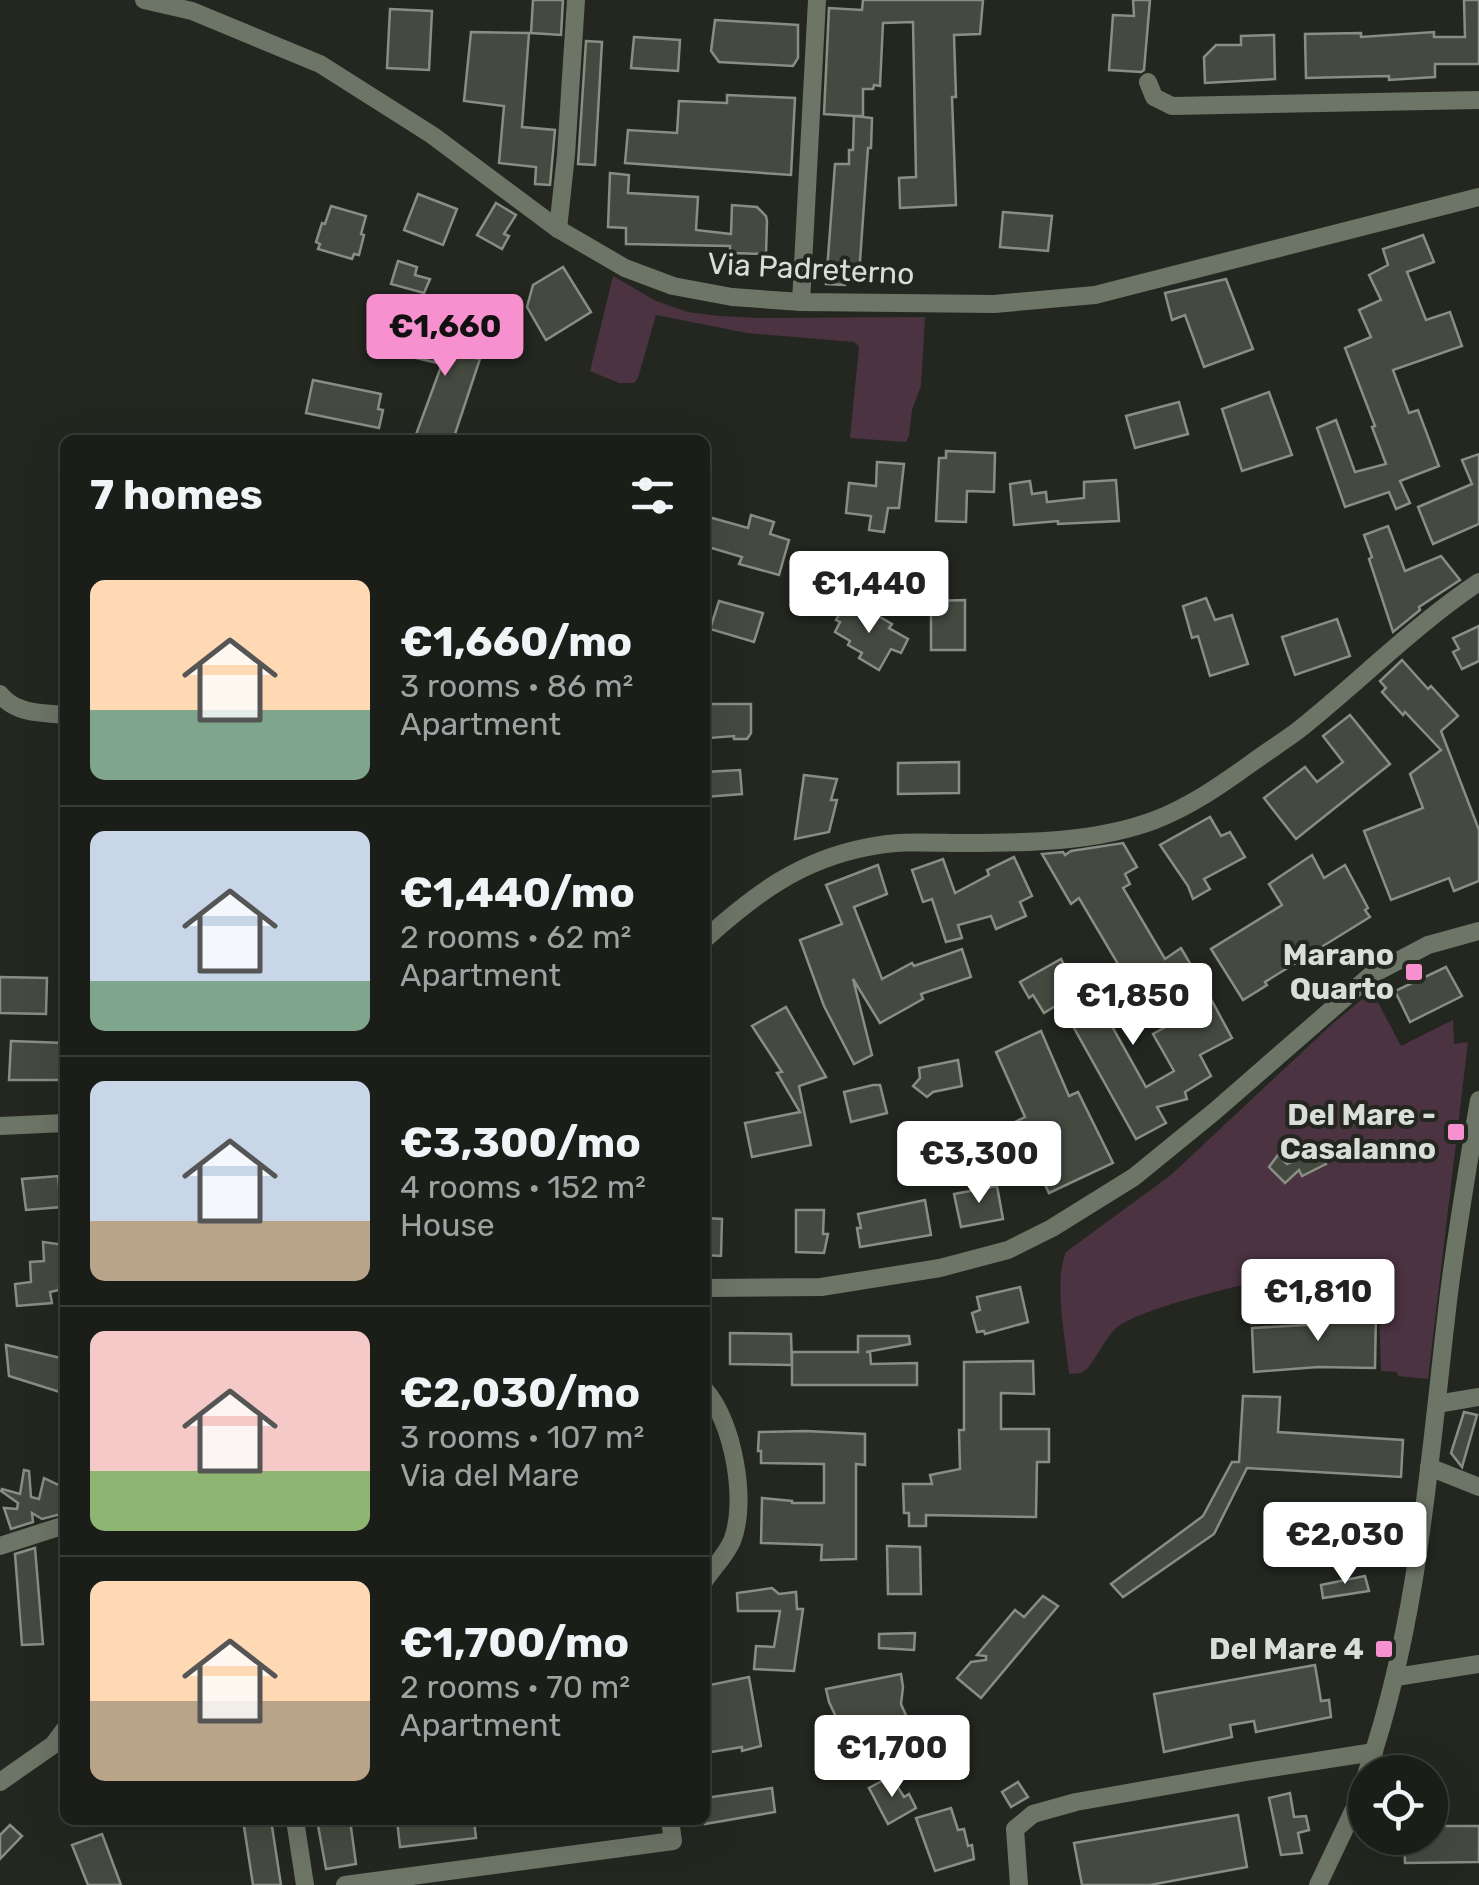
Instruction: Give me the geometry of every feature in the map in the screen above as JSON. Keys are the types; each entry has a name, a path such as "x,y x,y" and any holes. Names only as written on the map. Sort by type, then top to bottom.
{"street":[{"name":"Via Padreterno","path":"144,0 192,12 320,64 432,135 558,230 625,268 673,286 732,297 801,302 994,304 1094,295 1479,197"},
{"path":"558,230 576,0"},
{"path":"801,302 817,0"},
{"path":"1148,82 1154,97 1172,106 1479,100"},
{"path":"710,935 779,879 839,854 900,842 1006,843 1098,835 1134,827 1182,808 1214,791 1297,731 1430,618 1479,582"},
{"path":"0,694 7,703 28,712 60,715"},
{"path":"710,1288 820,1287 940,1268 1008,1250 1052,1228 1134,1177 1371,975 1428,945 1479,931"},
{"path":"1373,1755 1396,1677 1406,1625 1447,1306 1479,1100"},
{"path":"0,1126 60,1123"},
{"path":"710,1396 730,1437 739,1482 732,1541 710,1573"},
{"path":"1437,1404 1479,1397"},
{"path":"1429,1466 1479,1487"},
{"path":"0,1546 60,1526"},
{"path":"1396,1677 1479,1664"},
{"path":"0,1782 60,1735"},
{"path":"1019,1885 1015,1829 1034,1814 1076,1802 1374,1752"},
{"path":"1318,1885 1348,1820"},
{"path":"296,1825 305,1885"},
{"path":"345,1885 673,1841 671,1825"}],"shaded area":[{"path":"613,276 656,301 688,312 759,318 925,317 921,386 906,442 850,438 859,347 854,342 747,333 656,315 634,383 619,383 590,371"},
{"path":"1372,991 1401,1046 1453,1020 1454,1044 1468,1042 1428,1379 1381,1371 1379,1307 1285,1310 1284,1315 1270,1316 1270,1324 1250,1325 1247,1284 1177,1302 1123,1323 1087,1369 1069,1374 1060,1295 1066,1252 1171,1175"}],"building":[{"path":"533,0 563,0 561,35 531,33"},
{"path":"863,0 983,0 980,34 954,35 956,205 900,208 899,178 916,177 913,22 883,23 880,86 863,89 863,116 855,116 872,118 859,275 845,274 845,285 826,284 835,164 849,164 854,116 824,114 829,8 862,10"},
{"path":"1133,0 1150,0 1144,70 1109,70 1113,15 1134,16"},
{"path":"1464,0 1479,0 1479,64 1435,64 1435,77 1306,78 1305,34 1361,33 1361,37 1434,32 1434,37 1465,37"},
{"path":"390,9 432,11 429,70 387,68"},
{"path":"715,20 798,25 798,58 793,66 719,62 711,51"},
{"path":"471,32 529,33 522,127 555,130 550,185 535,184 536,167 499,163 504,106 464,101"},
{"path":"1274,35 1275,79 1205,83 1204,57 1216,45 1241,45 1241,36"},
{"path":"634,37 680,40 678,71 631,68"},
{"path":"586,41 602,42 595,165 578,164"},
{"path":"727,95 795,98 791,175 625,163 628,130 677,133 679,101 727,103"},
{"path":"610,173 629,175 628,193 698,197 696,230 731,234 732,205 757,207 767,221 766,254 730,253 730,246 626,244 626,228 608,227"},
{"path":"418,194 457,209 443,245 404,230"},
{"path":"496,203 516,215 504,234 509,236 502,249 477,235"},
{"path":"331,206 366,216 359,255 354,254 352,259 318,249 320,244 316,242"},
{"path":"1003,212 1052,216 1048,251 1000,247"},
{"path":"1423,235 1434,262 1407,272 1426,320 1450,312 1462,346 1393,370 1409,413 1418,410 1439,466 1400,481 1410,503 1396,509 1389,492 1345,507 1317,428 1336,420 1355,472 1386,464 1345,348 1371,337 1359,310 1381,300 1369,275 1388,265 1383,249"},
{"path":"398,261 417,267 415,275 430,279 424,293 391,284"},
{"path":"563,267 591,312 546,340 527,307 533,285"},
{"path":"1226,279 1253,349 1204,367 1185,315 1172,320 1165,293"},
{"path":"424,318 468,331 460,354 480,359 455,435 416,435 442,364 412,357"},
{"path":"313,380 381,394 379,428 306,413"},
{"path":"1269,392 1292,455 1242,471 1222,409"},
{"path":"1179,402 1188,434 1135,448 1126,416"},
{"path":"946,451 995,453 994,492 967,491 966,522 936,521 939,458 946,458"},
{"path":"1479,454 1479,524 1433,544 1418,507 1472,484 1462,460"},
{"path":"877,462 904,464 899,508 888,508 884,532 869,530 871,516 846,513 849,483 876,486"},
{"path":"1116,480 1119,521 1014,525 1010,484 1030,481 1032,494 1046,492 1047,502 1084,498 1084,482"},
{"path":"751,515 774,522 770,534 789,540 779,575 739,564 742,557 710,547 710,517 748,528"},
{"path":"1388,526 1405,571 1441,556 1460,580 1419,607 1393,632 1364,535"},
{"path":"1206,598 1215,620 1232,615 1248,664 1210,676 1198,636 1192,638 1183,606"},
{"path":"965,600 965,650 931,650 931,601"},
{"path":"719,601 763,613 754,642 710,629"},
{"path":"844,606 859,614 863,607 892,624 889,628 908,639 901,653 891,649 879,670 859,658 862,653 835,632"},
{"path":"1337,619 1350,656 1295,675 1282,637"},
{"path":"1479,626 1479,661 1462,669 1453,652 1459,649 1453,638"},
{"path":"1402,660 1458,716 1441,731 1479,830 1479,881 1454,891 1449,878 1391,900 1364,831 1423,808 1410,774 1441,750 1382,692 1386,688 1380,681"},
{"path":"710,704 751,704 751,733 747,739 710,738"},
{"path":"1350,715 1390,764 1296,839 1264,798 1305,767 1317,782 1343,762 1323,736"},
{"path":"959,762 959,793 898,794 898,763"},
{"path":"740,770 742,794 710,797 710,772"},
{"path":"804,775 837,779 831,800 837,800 829,832 795,839"},
{"path":"1210,817 1221,836 1230,832 1245,857 1204,879 1210,889 1193,899 1160,845"},
{"path":"1123,843 1137,867 1125,874 1130,884 1123,888 1165,959 1181,948 1198,977 1172,995 1167,989 1139,1006 1079,898 1071,904 1042,854 1065,855"},
{"path":"1312,855 1324,878 1345,865 1370,917 1265,982 1267,985 1243,1000 1211,949 1282,905 1269,884"},
{"path":"1014,857 1032,896 1020,902 1026,916 996,929 991,916 958,925 962,938 946,942 932,899 923,902 912,870 943,859 955,893"},
{"path":"878,865 887,894 854,907 882,979 912,963 914,966 962,949 971,977 921,994 923,999 880,1023 853,979 872,1055 854,1064 824,1006 800,940 842,924 826,885"},
{"path":"1061,959 1080,993 1090,987 1146,1087 1174,1071 1153,1034 1212,1001 1232,1038 1200,1055 1211,1076 1185,1092 1187,1099 1157,1107 1166,1123 1136,1139 1060,1003 1044,1013 1020,982"},
{"path":"1446,967 1462,996 1410,1022 1395,991"},
{"path":"0,977 47,978 46,1014 0,1013"},
{"path":"786,1007 826,1077 799,1086 811,1145 752,1157 745,1123 800,1112 777,1073 782,1072 752,1026"},
{"path":"1041,1031 1069,1096 1078,1092 1113,1163 1049,1193 1015,1122 1025,1117 996,1052"},
{"path":"11,1041 60,1043 60,1080 9,1080"},
{"path":"958,1060 962,1086 927,1097 913,1086 920,1078 919,1068"},
{"path":"880,1085 887,1113 851,1122 844,1092"},
{"path":"942,1124 947,1144 954,1143 956,1153 906,1165 902,1150 914,1148 912,1141 919,1140 917,1130"},
{"path":"1319,1149 1326,1164 1302,1176 1299,1170 1285,1183 1269,1167 1278,1155 1287,1164"},
{"path":"58,1176 60,1207 26,1210 22,1179"},
{"path":"997,1186 1003,1219 961,1227 954,1194"},
{"path":"925,1200 931,1235 860,1247 858,1214"},
{"path":"796,1210 824,1210 823,1234 828,1234 824,1253 796,1252"},
{"path":"710,1218 722,1219 721,1256 710,1255"},
{"path":"43,1242 60,1244 60,1284 59,1290 50,1292 52,1303 17,1306 15,1284 31,1282 30,1262 44,1261"},
{"path":"1020,1287 1028,1322 985,1334 977,1332 972,1313 980,1310 977,1297"},
{"path":"1323,1311 1376,1312 1375,1368 1254,1372 1252,1328 1323,1324"},
{"path":"730,1333 791,1334 792,1365 730,1364"},
{"path":"858,1336 909,1336 910,1344 866,1352 870,1352 871,1364 917,1363 917,1385 792,1385 792,1352 858,1352"},
{"path":"6,1345 60,1358 60,1392 9,1376"},
{"path":"1033,1361 1034,1394 1001,1393 1001,1429 1049,1429 1049,1462 1037,1462 1036,1517 926,1515 926,1526 909,1526 909,1513 904,1513 903,1484 932,1484 930,1475 960,1469 964,1362"},
{"path":"1243,1396 1280,1397 1278,1432 1403,1440 1401,1477 1247,1468 1214,1534 1123,1597 1111,1584 1203,1516 1232,1462 1239,1462"},
{"path":"1464,1412 1477,1415 1462,1467 1451,1453"},
{"path":"759,1432 865,1434 865,1465 856,1464 856,1559 821,1560 822,1545 761,1543 762,1498 824,1503 824,1464 761,1463 758,1451"},
{"path":"24,1470 29,1471 31,1497 39,1499 44,1478 60,1486 60,1514 42,1519 32,1513 33,1522 11,1529 4,1508 17,1509 18,1503 1,1491 20,1494"},
{"path":"887,1546 920,1547 921,1594 888,1594"},
{"path":"35,1548 43,1644 22,1645 15,1554"},
{"path":"1365,1576 1369,1591 1323,1598 1321,1585"},
{"path":"772,1588 779,1594 796,1592 797,1609 803,1609 794,1671 754,1669 756,1646 774,1647 780,1611 738,1611 737,1593"},
{"path":"1043,1596 1058,1606 981,1698 957,1678 971,1662 986,1660 986,1656 977,1655 1015,1610 1024,1617"},
{"path":"915,1633 914,1650 879,1648 879,1634"},
{"path":"1315,1665 1321,1701 1329,1700 1331,1717 1256,1732 1254,1721 1230,1725 1232,1737 1164,1752 1154,1694"},
{"path":"901,1674 901,1704 913,1731 837,1746 837,1719 826,1689"},
{"path":"749,1677 761,1746 710,1752 710,1685"},
{"path":"891,1776 904,1797 909,1794 916,1808 888,1824 869,1788"},
{"path":"1018,1782 1028,1797 1011,1807 1002,1792"},
{"path":"772,1788 775,1812 710,1823 710,1797"},
{"path":"1290,1793 1294,1817 1306,1816 1309,1830 1298,1833 1302,1853 1281,1855 1269,1798"},
{"path":"951,1808 958,1830 964,1829 968,1846 972,1845 974,1859 935,1871 916,1818"},
{"path":"1238,1815 1247,1867 1150,1885 1082,1885 1074,1843"},
{"path":"10,1825 22,1836 0,1859 0,1835"},
{"path":"244,1825 272,1825 281,1885 253,1885"},
{"path":"318,1825 351,1825 356,1864 326,1869"},
{"path":"398,1825 475,1825 476,1838 400,1847"},
{"path":"1448,1826 1479,1826 1479,1862 1405,1863 1405,1855 1448,1855"},
{"path":"102,1834 121,1885 88,1885 72,1845"}],"place":[{"name":"Marano Quarto","path":"1414,972"},
{"name":"Del Mare - Casalanno","path":"1456,1132"},
{"name":"Del Mare 4","path":"1384,1649"}]}
